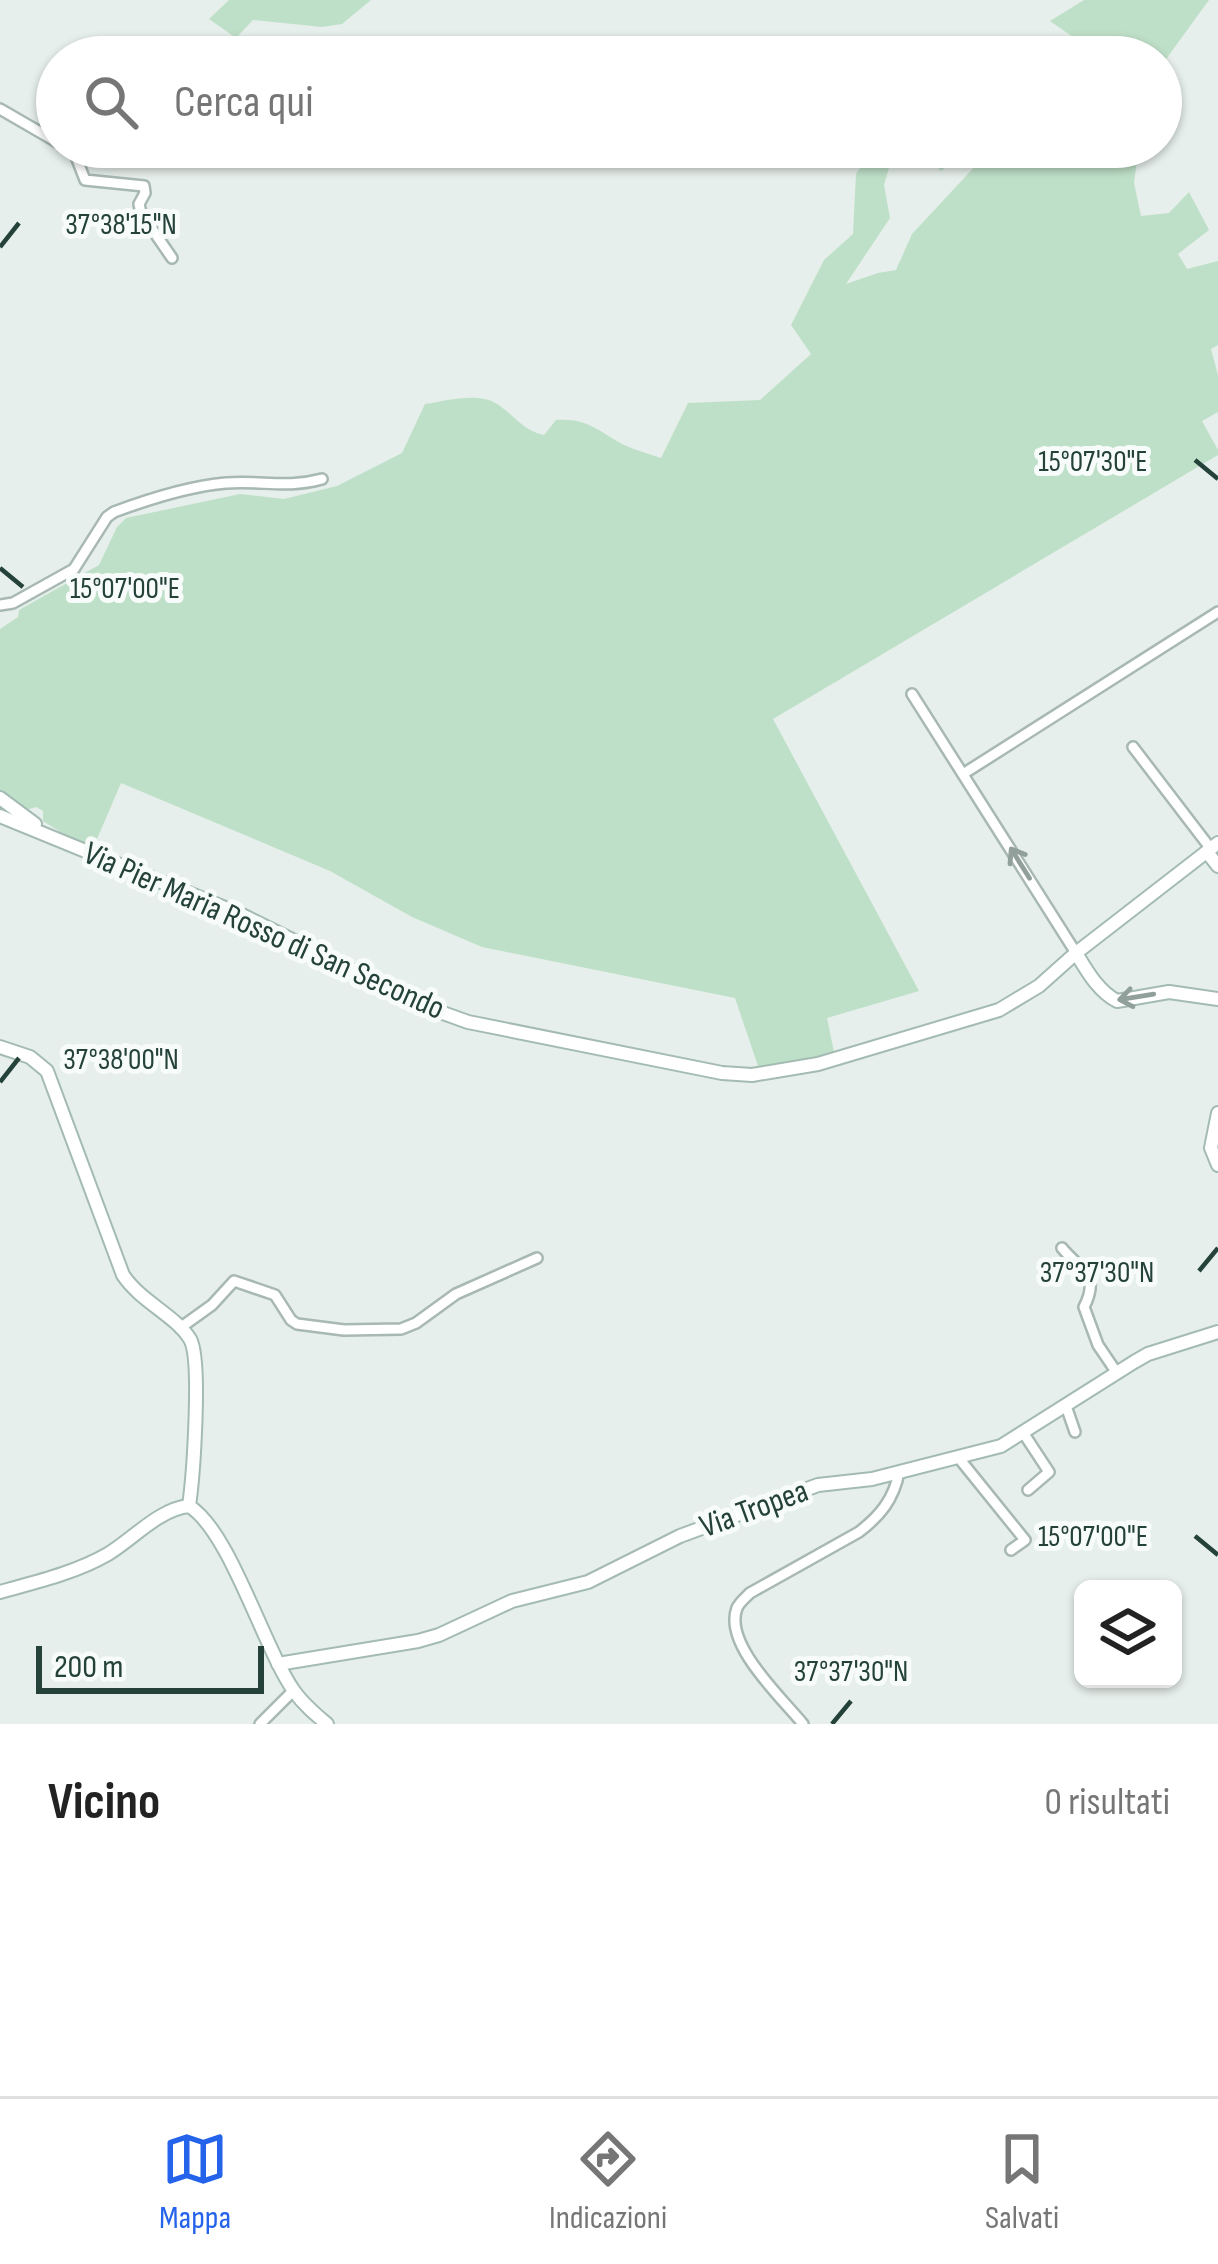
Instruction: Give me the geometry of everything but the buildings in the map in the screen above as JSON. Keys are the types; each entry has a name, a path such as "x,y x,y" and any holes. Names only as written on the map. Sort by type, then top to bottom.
{"street":[{"path":"0,109 36,130"},
{"path":"81,168 86,180 144,186 139,208 172,257"},
{"path":"0,605 13,603 74,568 114,512 213,484 296,484 322,478"},
{"path":"963,774 1218,612"},
{"path":"912,694 1090,975 1111,998 1117,1001 1169,992 1218,1004"},
{"path":"1132,747 1212,848 1218,866"},
{"path":"0,798 78,848"},
{"name":"Via Pier Maria Rosso di San Secondo","path":"0,816 242,915 429,1008 468,1022 752,1075 818,1064 999,1010 1039,986 1212,848"},
{"path":"0,1047 30,1057 47,1071 123,1274 134,1291 191,1341 196,1364 189,1506"},
{"path":"1218,1113 1211,1148 1218,1165"},
{"path":"1062,1248 1088,1272 1091,1289 1084,1307 1098,1345 1117,1373"},
{"path":"180,1328 212,1305 234,1281 275,1295 297,1324 344,1330 401,1329 456,1294 537,1258"},
{"name":"Via Tropea","path":"278,1664 418,1642 512,1601 588,1582 680,1535 818,1485 872,1479 1001,1446 1148,1354 1218,1331"},
{"path":"1066,1406 1075,1432"},
{"path":"1024,1434 1049,1472 1028,1490"},
{"path":"958,1457 1025,1540 1011,1550"},
{"path":"803,1724 744,1651 735,1626 737,1607 749,1593 871,1522 894,1492 899,1472"},
{"path":"0,1592 86,1565 178,1507 189,1506 226,1554 293,1690 327,1724"},
{"path":"260,1724 293,1690"}],"green space":[{"path":"229,0 371,0 342,24 322,27 253,20 233,36 209,19"},
{"path":"1084,0 1209,0 1182,37 1072,36 1050,21"},
{"path":"860,168 889,168 884,185 890,218 846,284 896,270 912,234 973,168 1136,168 1141,216 1169,213 1189,192 1209,230 1178,254 1187,269 1218,261 1218,345 1211,349 1218,375 1218,412 1202,421 1218,455 773,719 919,991 827,1018 834,1052 780,1068 758,1066 735,998 482,947 412,917 330,871 121,783 94,846 43,821 43,811 26,810 0,792 0,629 18,617 19,610 99,565 126,518 240,494 284,499 337,486 402,453 425,404 455,399 493,402 544,435 556,420 584,423 661,458 688,403 760,400 811,354 791,325 824,260 853,234"}]}
